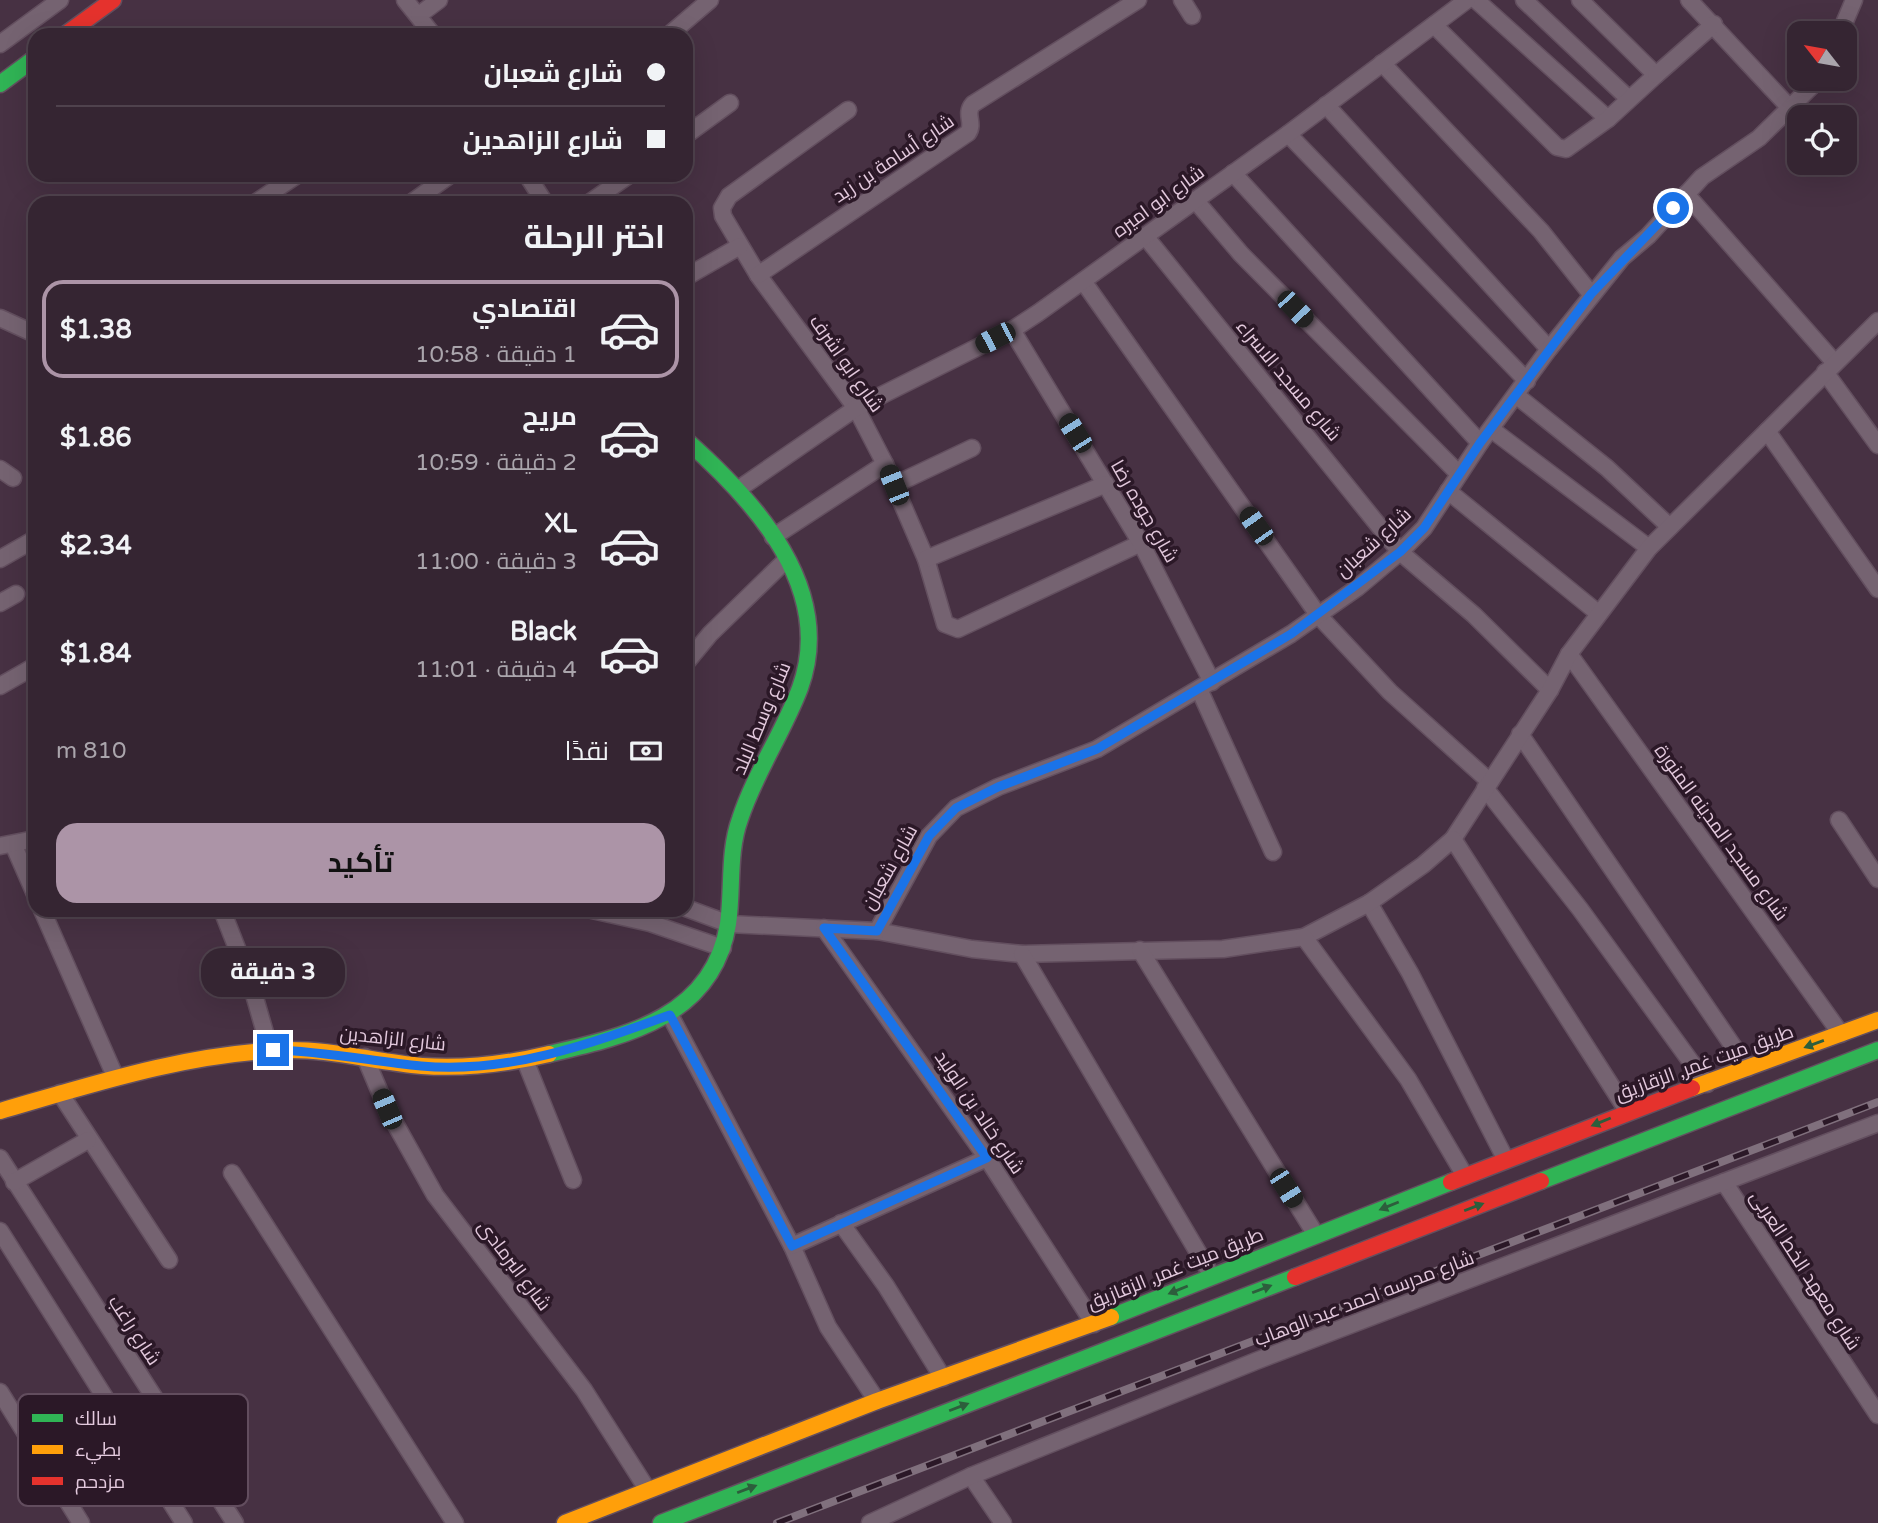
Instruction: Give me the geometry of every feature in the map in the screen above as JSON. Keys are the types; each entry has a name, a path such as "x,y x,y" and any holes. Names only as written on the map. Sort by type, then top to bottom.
{"main road":[{"path":"75,28 113,0"},
{"path":"0,84 28,63"},
{"name":"شارع وسط البلد","path":"693,446 740,488 773,537 807,605 811,629 803,680 738,824 731,863 729,924"},
{"name":"شارع الزاهدين","path":"0,1111 115,1076 205,1057 270,1051 365,1057 422,1066 525,1060 597,1041 670,1015 692,997 710,974 723,948 729,924"},
{"name":"طريق ميت غمر, الزقازيق","path":"565,1523 877,1401 1094,1324 1628,1112 1878,1020"},
{"path":"661,1523 1878,1050"}],"street":[{"path":"0,44 60,0"},
{"path":"405,0 428,28"},
{"path":"419,15 439,0"},
{"path":"677,28 710,0"},
{"name":"شارع أسامة بن زيد","path":"758,275 968,133 971,124 968,114 974,104 1138,0"},
{"path":"1182,0 1192,16"},
{"path":"1524,0 1629,99"},
{"path":"1580,0 1656,75"},
{"path":"1689,0 1788,105"},
{"path":"1845,21 1854,0"},
{"path":"1466,1 1608,119"},
{"name":"شارع ابو اميره","path":"740,488 856,408 1012,330 1289,134 1466,1"},
{"path":"1434,25 1557,147 1566,149 1608,119 1714,24"},
{"path":"1382,63 1541,231 1591,294"},
{"name":"شارع شعبان","path":"1792,105 1807,91"},
{"path":"693,130 730,103"},
{"path":"1326,105 1549,349"},
{"name":"شارع ابو اشرف","path":"848,110 729,196 722,208 723,216 758,275 856,408 885,464 926,559 945,624 958,629 1141,543"},
{"name":"شارع شعبان","path":"877,931 929,836 956,808 998,787 1097,749 1319,616 1400,552 1424,528 1480,443 1591,294 1702,177 1759,138 1787,110"},
{"path":"1289,134 1527,381"},
{"path":"1233,173 1480,443"},
{"path":"278,196 291,182"},
{"path":"421,196 440,182"},
{"path":"599,196 619,182"},
{"path":"1686,194 1830,368 1878,445"},
{"path":"1195,200 1241,254 1459,474"},
{"name":"شارع مسجد الاسراء","path":"1145,236 1400,552 1474,615 1550,690"},
{"path":"693,273 740,246"},
{"path":"1083,281 1319,616 1390,692 1487,785 1707,1084"},
{"path":"0,318 28,331"},
{"path":"693,911 729,924 877,931 972,949 1022,954 1223,949 1304,937 1368,903 1423,865 1452,839 1550,690 1569,654 1649,548 1878,321"},
{"name":"شارع جوده رضا","path":"1012,330 1141,543 1205,685 1273,852"},
{"path":"1517,396 1606,468 1670,527"},
{"path":"1491,429 1649,548"},
{"path":"1767,430 1878,589"},
{"path":"894,485 972,448"},
{"path":"773,537 885,464"},
{"path":"926,559 1106,484"},
{"path":"1448,491 1598,613"},
{"path":"0,559 28,543"},
{"path":"693,655 710,634 786,560"},
{"path":"0,603 16,594"},
{"name":"شارع مسجد المدينه المنورة","path":"1569,654 1841,1034"},
{"path":"5,683 28,670"},
{"path":"1520,734 1748,1068"},
{"path":"1839,820 1878,878"},
{"path":"1452,839 1628,1112"},
{"path":"28,840 6,845 28,882"},
{"path":"1368,903 1410,973 1506,1160"},
{"path":"45,917 115,1076"},
{"path":"225,917 251,984 270,1051"},
{"path":"623,917 650,923 723,948"},
{"name":"شارع خالد بن الوليد","path":"824,928 987,1158 1094,1324"},
{"path":"1304,937 1408,1079 1465,1176"},
{"path":"1140,950 1316,1235"},
{"path":"1022,954 1212,1276"},
{"path":"670,1015 792,1246 828,1327 877,1401"},
{"name":"شارع البرمادى","path":"365,1057 387,1109 436,1195 584,1390 647,1489"},
{"path":"525,1060 573,1180"},
{"path":"60,1093 169,1261"},
{"name":"شارع مدرسه احمد عبد الوهاب","path":"870,1523 971,1476 1256,1361 1878,1123"},
{"path":"14,1182 88,1140"},
{"name":"شارع راغب","path":"0,1158 151,1394"},
{"path":"792,1246 987,1158"},
{"path":"233,1173 455,1523"},
{"name":"شارع معهد الخط العربى","path":"1724,1182 1878,1415"},
{"path":"841,1223 886,1286 943,1378"},
{"path":"0,1231 103,1394"},
{"path":"0,1392 18,1421"},
{"path":"971,1476 1003,1523"},
{"path":"707,1505 710,1523"},
{"path":"70,1506 80,1523"},
{"path":"173,1506 184,1523"},
{"name":"شارع راغب","path":"224,1506 235,1523"}],"railway":[{"path":"777,1523 1878,1102"}],"traffic: fast":[{"path":"0,84 28,63"},
{"path":"549,1054 608,1039 662,1017 685,1001 705,981 719,956 728,924 732,857 740,819 753,785 800,688 808,651 807,616 798,582 762,519 693,446"},
{"path":"1541,1181 1878,1050"},
{"path":"1111,1317 1451,1182"},
{"path":"661,1523 1295,1277"}],"traffic: slow":[{"path":"1692,1088 1878,1020"},
{"path":"0,1111 141,1072 249,1052 319,1052 438,1067 486,1065 549,1054"},
{"path":"565,1523 877,1401 1111,1317"}],"traffic: jam":[{"path":"75,28 113,0"},
{"path":"1451,1182 1692,1088"},
{"path":"1295,1277 1541,1181"}],"route":[{"path":"273,1050 319,1051 422,1066 491,1064 560,1052 670,1015 792,1246 987,1158 824,928 877,931 929,836 939,822 956,808 998,787 1041,773 1097,749 1319,616 1400,552 1424,528 1480,443 1591,294 1622,258 1673,208"}]}
